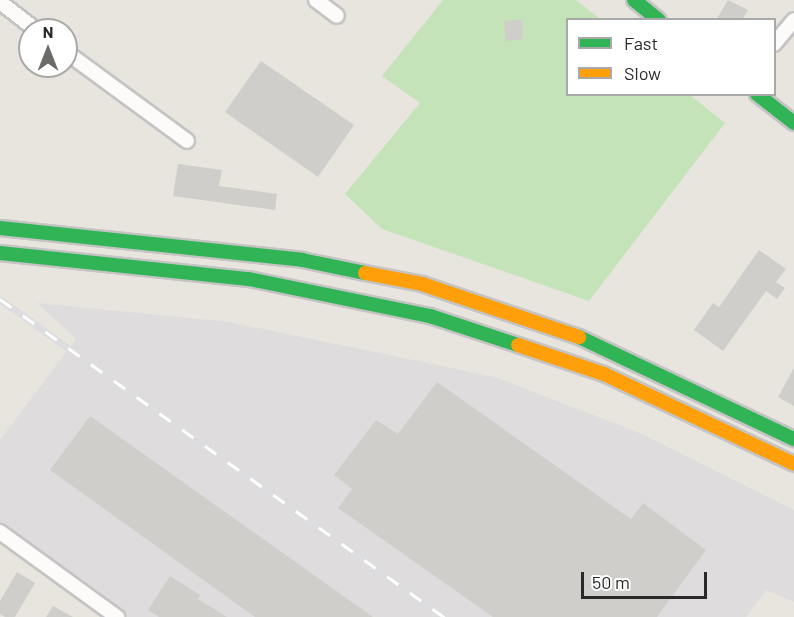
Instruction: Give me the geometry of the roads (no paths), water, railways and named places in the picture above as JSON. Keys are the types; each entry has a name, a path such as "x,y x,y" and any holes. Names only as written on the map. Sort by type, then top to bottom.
{"main road":[{"path":"634,0 656,18"},
{"path":"760,96 794,123"},
{"path":"0,228 283,258 422,284 557,328 794,439"},
{"path":"6,254 249,279 420,314 604,374 794,464"}],"street":[{"path":"316,0 337,16"},
{"path":"0,2 21,18"},
{"path":"776,42 794,20"},
{"path":"78,61 187,141"},
{"path":"0,532 117,617"}],"railway":[{"path":"0,299 444,617"}]}
